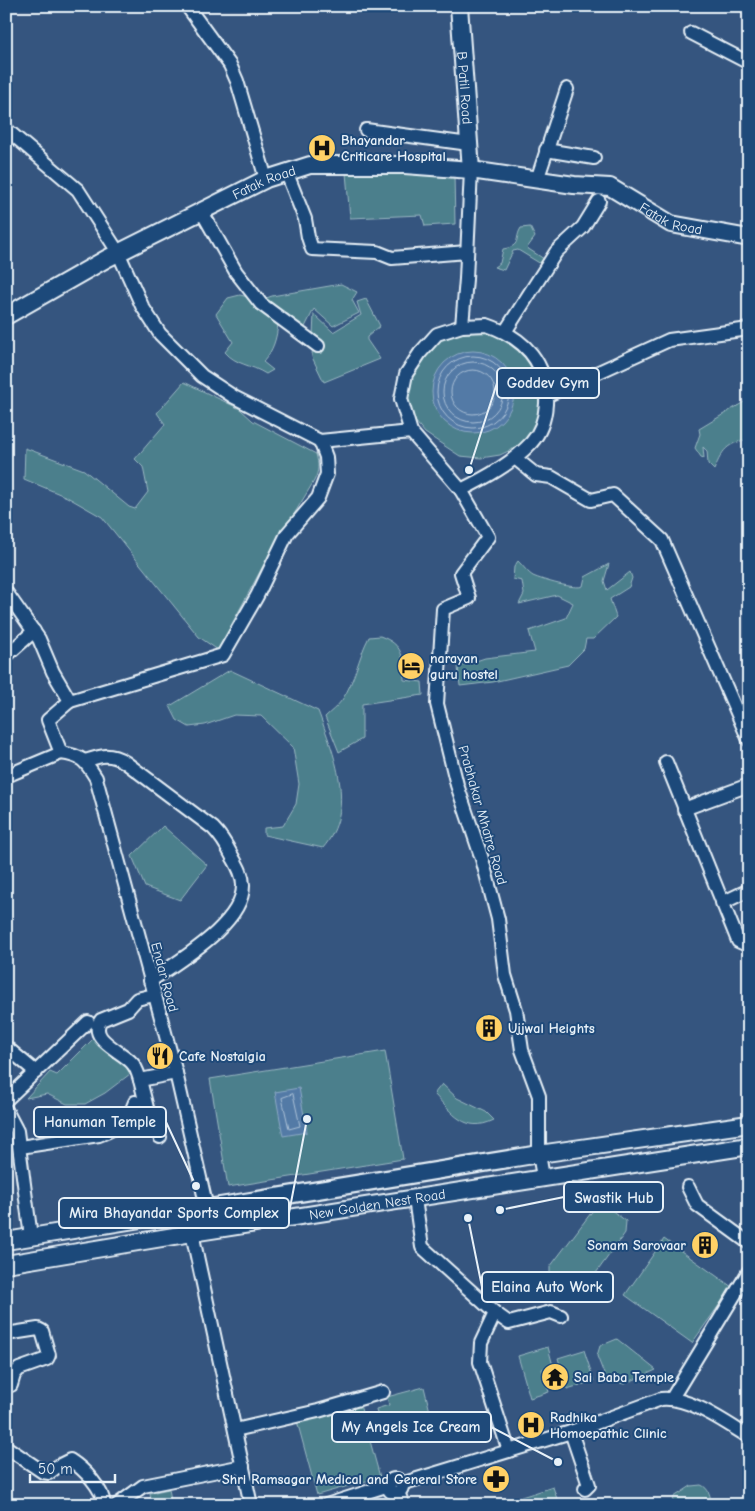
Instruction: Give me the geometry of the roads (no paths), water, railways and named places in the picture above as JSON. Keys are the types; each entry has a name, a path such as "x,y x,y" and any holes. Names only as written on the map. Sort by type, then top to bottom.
{"main road":[{"name":"B Patil Road","path":"459,6 471,170"},
{"name":"Fatak Road","path":"6,316 118,252 266,179 286,171 310,165 405,165 471,170 537,180 610,187 671,224 749,238"},
{"name":"New Golden Nest Road","path":"6,1241 208,1206 412,1176 539,1154 749,1124"},
{"name":"New Golden Nest Road","path":"6,1264 543,1177 749,1146"}],"street":[{"path":"187,6 230,65 266,179"},
{"path":"691,33 749,63"},
{"path":"537,180 567,89"},
{"path":"6,129 78,190 118,252 142,306 160,334 202,376 234,397 320,441 410,432"},
{"path":"366,130 469,144"},
{"path":"546,150 594,158"},
{"path":"462,326 468,252 471,170"},
{"path":"286,171 305,219 312,249 377,252 382,256 392,258 468,252"},
{"path":"505,332 556,252 582,227 599,201"},
{"path":"202,212 236,272 261,304 318,346"},
{"path":"487,325 505,332 527,348 542,369 546,396 545,420 532,442 496,473 461,490 410,432 401,399 406,374 420,353 437,334 462,326 487,325"},
{"path":"546,396 669,340 749,328"},
{"path":"60,753 48,720 70,701 223,655 258,596 287,534 318,498 327,474 326,457 320,441"},
{"path":"515,458 536,475 551,477 591,500 613,495 662,540 749,740"},
{"name":"Prabhakar Mhatre Road","path":"461,490 488,537 461,573 469,598 442,608 437,704 458,785 482,858 498,919 505,975 516,1010 522,1050 539,1096 539,1154 543,1177"},
{"path":"6,592 34,631 70,701"},
{"path":"6,656 34,631"},
{"path":"6,776 60,753 74,755 85,760 112,754 214,828 221,836 241,872 242,896 218,931 150,981"},
{"name":"Endar Road","path":"85,760 96,778 176,1073 212,1230"},
{"path":"666,762 738,941 749,946"},
{"path":"684,809 749,785"},
{"path":"722,903 749,890"},
{"path":"154,995 137,999 128,1009 100,1020 97,1026 99,1037 133,1063 140,1080 147,1108 160,1137"},
{"path":"6,1100 88,1022"},
{"path":"6,1047 36,1072"},
{"path":"140,1080 176,1073"},
{"path":"20,1147 99,1135 110,1131 126,1119 135,1102"},
{"path":"6,1110 17,1131 31,1237"},
{"path":"688,1187 698,1204 749,1243"},
{"path":"415,1199 422,1247 495,1313 509,1323 551,1312 561,1316"},
{"path":"187,1210 250,1505"},
{"path":"672,1398 749,1271"},
{"path":"495,1313 481,1343 480,1362 509,1451"},
{"path":"6,1334 38,1329 42,1331 49,1355 47,1359 19,1369 14,1375 11,1385 6,1386"},
{"path":"235,1430 318,1411 383,1392"},
{"path":"326,1505 396,1487 571,1432 661,1398 672,1398 713,1414 749,1437"},
{"path":"571,1432 588,1485 585,1489"},
{"path":"6,1447 43,1472 49,1473 70,1460 97,1487 104,1498 104,1505"},
{"path":"117,1505 142,1486 243,1466"},
{"path":"396,1487 403,1505"}],"water":[{"path":"473,351 489,354 502,363 511,376 514,392 511,408 502,421 489,430 473,433 457,430 444,421 435,408 432,392 435,376 444,363 457,354"},
{"path":"299,1088 307,1132 283,1136 275,1092"}],"place":[{"name":"Bhayandar Criticare Hospital","path":"322,148"},
{"name":"Goddev Gym","path":"469,470"},
{"name":"narayan guru hostel","path":"411,666"},
{"name":"Ujjwal Heights","path":"489,1028"},
{"name":"Cafe Nostalgia","path":"160,1056"},
{"name":"Mira Bhayandar Sports Complex","path":"307,1119"},
{"name":"Hanuman Temple","path":"196,1186"},
{"name":"Swastik Hub","path":"500,1210"},
{"name":"Elaina Auto Work","path":"468,1218"},
{"name":"Sonam Sarovaar","path":"705,1245"},
{"name":"Sai Baba Temple","path":"555,1377"},
{"name":"Radhika Homoepathic Clinic","path":"531,1425"},
{"name":"My Angels Ice Cream","path":"558,1462"},
{"name":"Shri Ramsagar Medical and General Store","path":"496,1479"}]}
